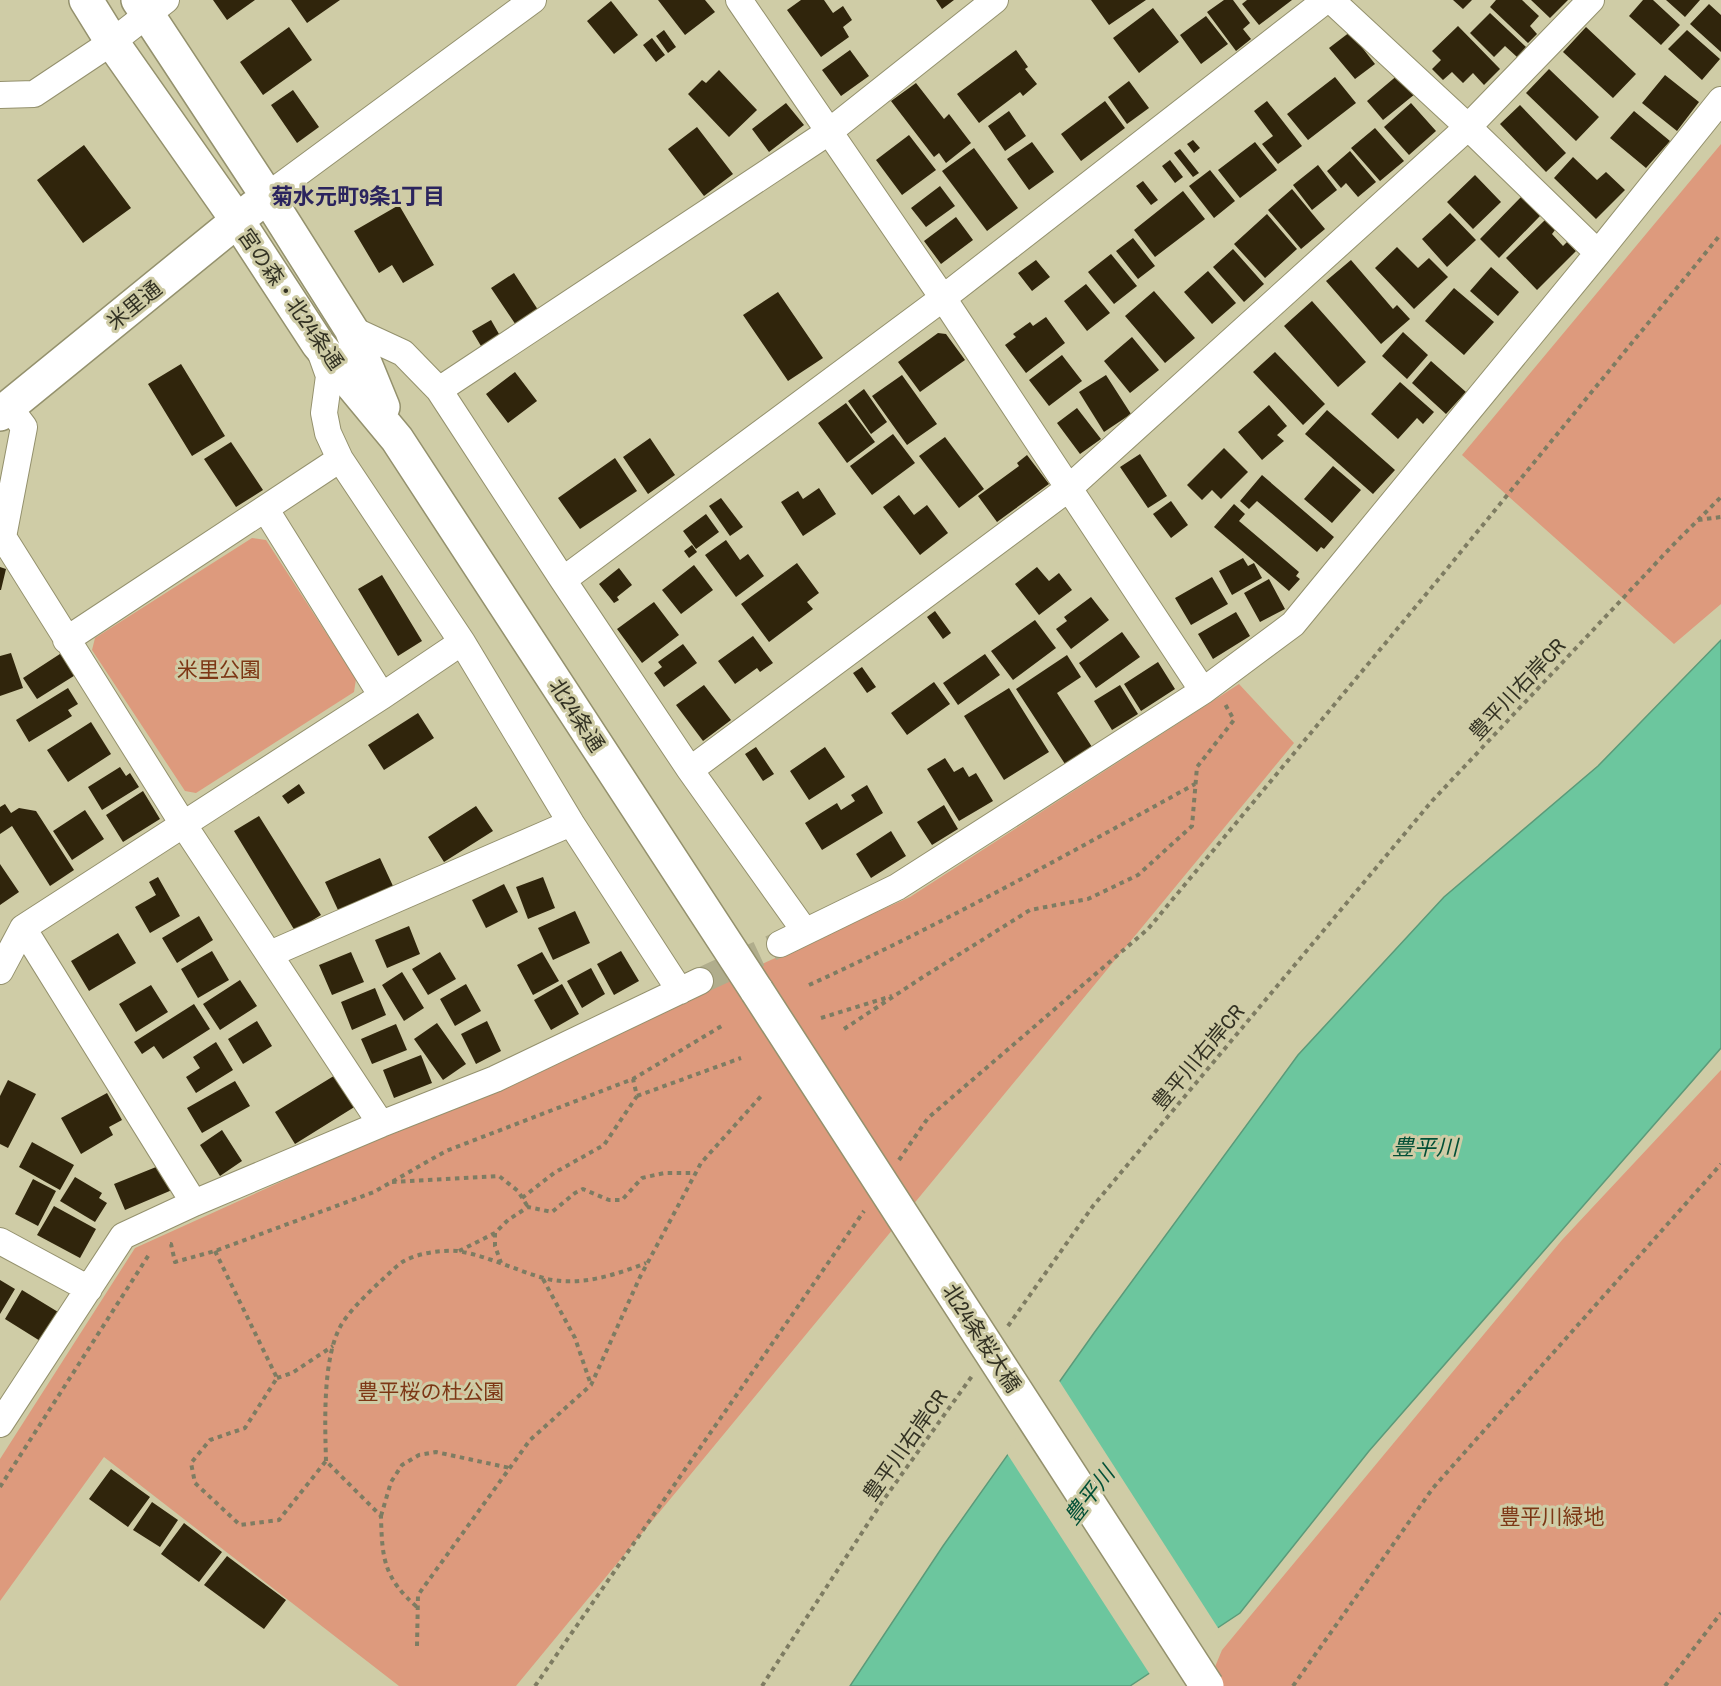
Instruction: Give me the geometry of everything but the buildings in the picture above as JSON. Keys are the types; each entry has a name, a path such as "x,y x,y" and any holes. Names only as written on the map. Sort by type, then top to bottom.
{"street":[{"name":"宮の森・北24条通","path":"86,0 112,42 237,220 318,344 397,439"},
{"path":"267,196 533,0"},
{"path":"739,0 943,298 1069,488 1208,687"},
{"path":"439,390 830,131 995,0"},
{"path":"562,580 943,298 1326,0"},
{"path":"1331,0 1468,127 1598,253"},
{"path":"690,770 1069,488 1468,127 1592,0"},
{"name":"宮の森・北24条通","path":"151,5 351,329 397,439"},
{"path":"0,95 34,94 112,42 151,5"},
{"path":"780,944 804,930 897,887 1208,687 1293,624 1721,100"},
{"name":"米里通","path":"4,411 267,196"},
{"path":"351,329 403,353 439,390 562,580 690,770 804,930"},
{"path":"0,1424 123,1236 194,1203 495,1078 690,986 571,823 462,642 340,459 328,433 324,413 328,376 318,344"},
{"path":"4,411 24,427 3,537 183,824 381,1124"},
{"name":"北24条通","path":"397,439 758,991"},
{"path":"66,639 266,510 340,459"},
{"path":"266,510 382,696"},
{"path":"0,971 23,928 462,642"},
{"path":"270,954 571,823"},
{"path":"23,928 194,1203"},
{"name":"北24条桜大橋","path":"758,991 1207,1686"},
{"path":"0,1241 89,1289"}],"path":[{"path":"894,1167 928,1118 1148,929 1445,572 1721,234"},
{"name":"豊平川右岸CR","path":"1005,1330 1093,1206 1432,801 1721,497"},
{"path":"1698,520 1721,517"},
{"path":"844,1029 1030,910 1088,898 1138,875 1192,826 1197,767 1234,720 1208,687"},
{"path":"809,985 872,956 1031,874 1196,784"},
{"path":"821,1018 896,994"},
{"path":"162,1246 171,1244 175,1262 215,1251 374,1192 446,1151 633,1079 725,1024"},
{"path":"522,1198 554,1173 604,1145 637,1096 741,1058"},
{"path":"633,1079 637,1096"},
{"path":"417,1646 418,1595 530,1440 591,1384 648,1263 701,1163 763,1094"},
{"path":"1293,1686 1433,1488 1721,1164"},
{"path":"391,1182 499,1176 518,1191 528,1206 552,1212 574,1193 583,1189 609,1200 622,1200 642,1178 664,1173 696,1173"},
{"path":"458,1251 495,1233 508,1220 528,1206"},
{"path":"535,1686 867,1206"},
{"path":"495,1233 495,1246 501,1263"},
{"path":"0,1487 154,1248"},
{"path":"215,1251 277,1378"},
{"path":"333,1346 292,1373 277,1378 245,1428 210,1440 191,1463 195,1483 240,1525 279,1520 326,1461 325,1424 328,1372 333,1346 342,1324 366,1294 403,1261 431,1252 458,1251 543,1278 582,1282 621,1274 648,1263"},
{"path":"543,1278 575,1338 591,1384"},
{"name":"豊平川右岸CR","path":"762,1686 882,1502 977,1369"},
{"path":"417,1608 399,1591 386,1566 381,1516 391,1482 402,1465 419,1455 436,1452 510,1468"},
{"path":"326,1461 381,1516"},
{"path":"1665,1686 1721,1613"}],"green space":[{"path":"1721,144 1721,604 1674,644 1462,455"},
{"name":"米里公園","path":"252,538 266,540 356,679 354,692 196,793 185,791 92,650 95,638"},
{"name":"豊平桜の杜公園","path":"1239,684 1294,743 516,1686 399,1686 104,1457 0,1601 0,1459 135,1248 910,897"},
{"name":"豊平川緑地","path":"1721,1070 1721,1686 1207,1686 1222,1650 1562,1240"}],"water":[{"name":"豊平川","path":"1721,640 1721,1048 1369,1451 1240,1613 1130,1686 850,1686 943,1546 1094,1333 1298,1055 1444,897 1598,766"}],"pier":[{"path":"1058,1379 1220,1631 1151,1676 1006,1452"}],"tunnel":[{"path":"700,981 780,944"}],"district":[{"name":"菊水元町9条1丁目","path":"358,196"}]}
